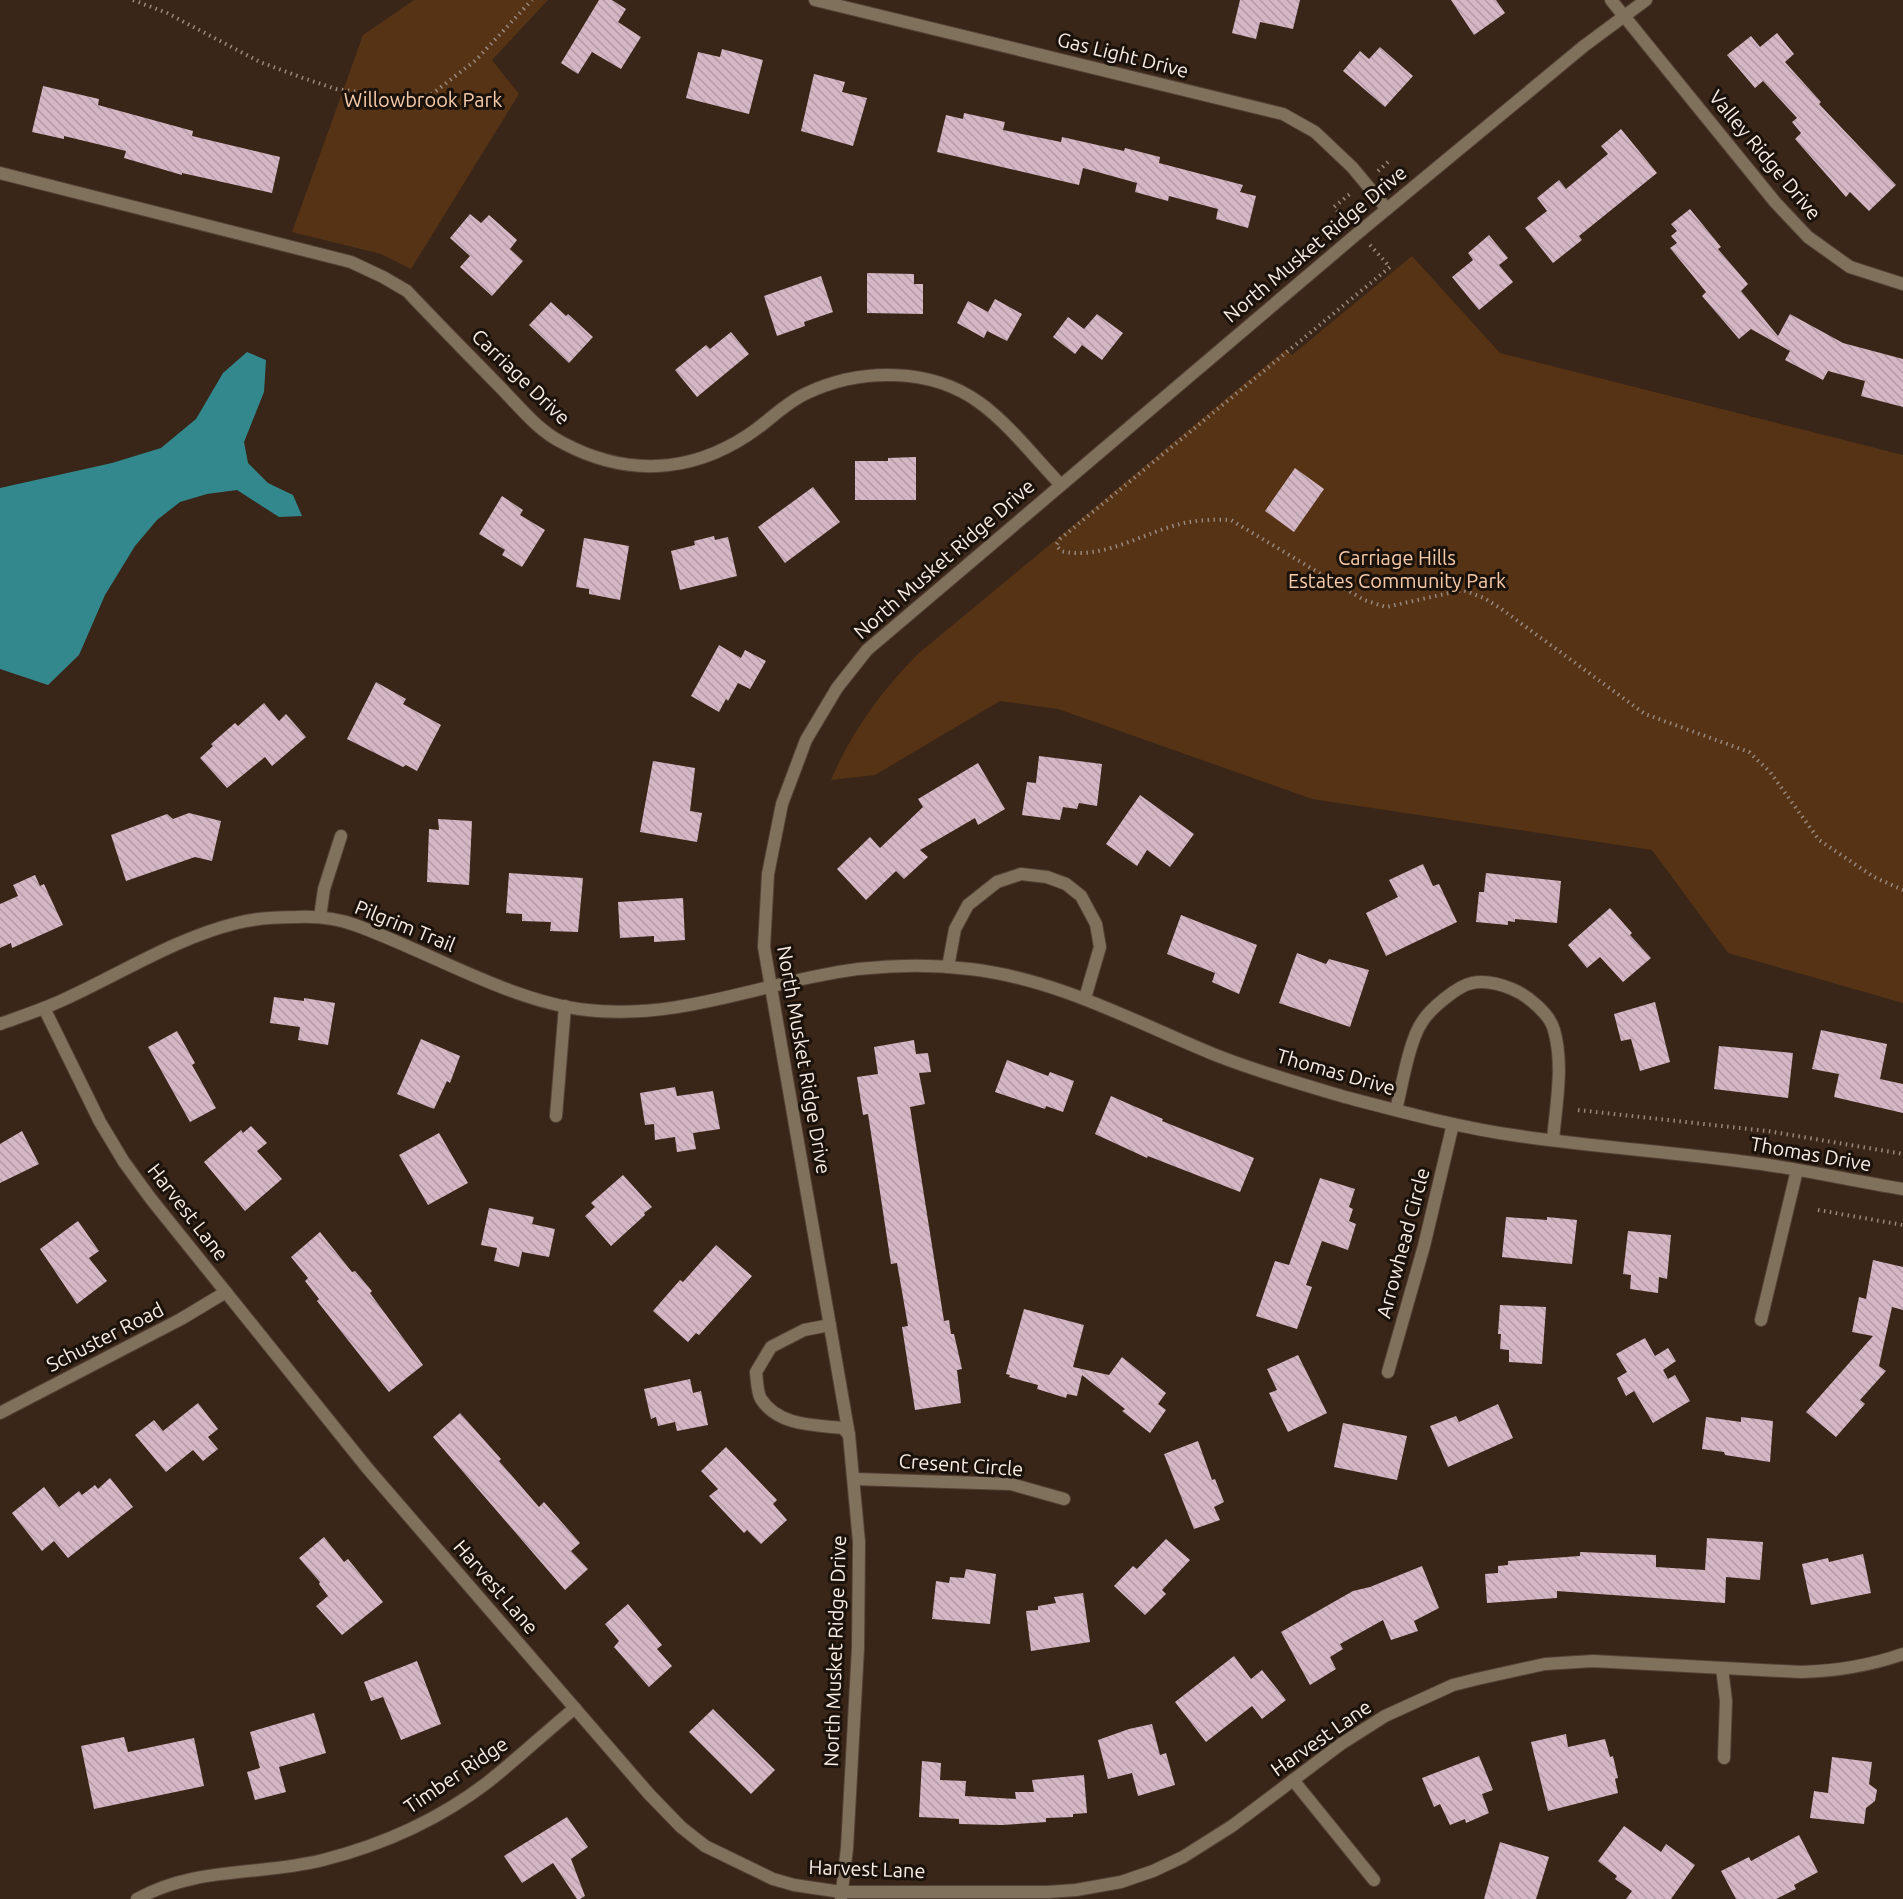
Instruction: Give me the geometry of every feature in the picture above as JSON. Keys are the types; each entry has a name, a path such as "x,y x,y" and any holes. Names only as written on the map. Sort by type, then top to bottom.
{"street":[{"name":"Gas Light Drive","path":"815,0 864,6 1283,114 1315,132 1352,167 1387,209"},
{"name":"Valley Ridge Drive","path":"1611,0 1775,202 1808,237 1850,267 1903,284"},
{"name":"North Musket Ridge Drive","path":"841,1895 858,1648 859,1542 854,1479 849,1436 764,947 768,874 782,804 806,740 837,688 867,650 1358,233 1584,46 1646,0"},
{"name":"Carriage Drive","path":"0,173 351,262 383,277 407,291 542,430 577,450 614,463 634,466 668,466 715,454 748,436 805,393 851,378 887,374 947,386 978,402 996,416 1060,484"},
{"path":"320,918 324,889 341,836"},
{"path":"948,967 956,928 968,905 997,882 1013,876 1021,874 1047,877 1066,884 1081,896 1096,924 1100,947 1085,998"},
{"name":"Pilgrim Trail","path":"0,1024 44,1008 171,947 215,929 244,921 271,918 320,918 348,922 506,988 583,1010 618,1012 672,1010 771,988"},
{"name":"Thomas Drive","path":"771,988 811,977 864,968 948,967 1006,974 1085,998 1219,1056 1288,1080 1453,1124 1519,1136 1752,1162 1903,1189"},
{"path":"1396,1110 1414,1039 1421,1022 1436,1006 1454,992 1471,983 1497,982 1518,991 1536,1004 1554,1028 1559,1068 1553,1140"},
{"path":"556,1116 565,1006"},
{"name":"Harvest Lane","path":"44,1008 100,1122 124,1162 151,1199 368,1469 649,1794 681,1827 705,1846 773,1879 841,1895 1048,1892 1076,1890 1121,1882 1153,1871 1203,1846 1341,1744 1385,1716 1454,1685 1477,1678 1545,1664 1593,1661 1826,1671 1855,1668 1903,1654"},
{"name":"Arrowhead Circle","path":"1389,1372 1424,1246 1453,1124"},
{"path":"1761,1320 1797,1170"},
{"name":"Schuster Road","path":"0,1413 181,1319 226,1292"},
{"path":"830,1325 804,1330 771,1347 756,1372 760,1398 780,1418 810,1425 843,1428 849,1436"},
{"name":"Cresent Circle","path":"854,1479 1011,1484 1064,1499"},
{"path":"1722,1668 1726,1701 1724,1758"},
{"name":"Timber Ridge","path":"137,1899 155,1889 198,1876 274,1870 323,1860 372,1846 438,1815 486,1784 575,1708"},
{"path":"1293,1780 1374,1880"}],"path":[{"path":"134,0 167,13 260,62 303,78 336,89 409,98 432,94 476,60 532,0"},
{"path":"1364,182 1334,207 1390,267 1060,539 1056,545 1060,552 1081,553 1100,550 1184,523 1215,519 1231,520 1364,600 1375,604 1386,607 1463,590 1484,598 1645,714 1749,752 1770,772 1820,840 1874,877 1903,890"},
{"path":"1578,1110 1767,1131 1903,1154"},
{"path":"1818,1210 1903,1226"}],"green space":[{"name":"Willowbrook Park","path":"414,0 548,0 492,60 519,94 411,269 381,254 292,232 363,35"},
{"name":"Carriage Hills Estates Community Park","path":"1412,256 1500,353 1903,455 1903,1003 1728,953 1652,850 1312,799 1058,709 1000,701 875,775 831,780 848,745 869,712 892,682 919,653 1286,349 1292,355"}],"water":[{"path":"247,352 266,360 264,392 244,442 248,463 268,483 293,495 302,516 279,517 237,490 207,494 180,502 157,520 135,546 105,595 79,655 48,685 0,669 0,488 112,463 161,448 196,419 223,373"}],"building":[{"path":"599,0 612,0 626,9 618,22 641,37 621,69 592,52 578,74 561,63"},
{"path":"1240,0 1300,0 1293,29 1260,22 1256,39 1232,33"},
{"path":"1451,0 1496,0 1505,13 1474,35"},
{"path":"1777,33 1794,54 1785,62 1821,102 1819,104 1896,185 1869,211 1850,192 1846,197 1795,139 1801,133 1792,122 1797,118 1763,81 1755,88 1727,55 1751,36 1760,47"},
{"path":"1380,47 1413,76 1385,107 1343,71 1360,51 1369,59"},
{"path":"722,49 763,60 749,114 686,98 698,52 720,57"},
{"path":"814,74 845,82 842,92 867,98 853,146 801,131"},
{"path":"43,86 99,99 98,105 193,131 192,136 280,157 272,193 182,173 182,175 124,158 126,151 64,136 64,139 32,132"},
{"path":"964,113 1005,122 1003,130 1061,142 1062,137 1124,151 1125,148 1160,157 1159,163 1243,185 1240,192 1256,196 1248,228 1216,219 1218,209 1169,196 1168,201 1135,192 1137,183 1083,168 1079,185 937,152 946,115 963,119"},
{"path":"1621,129 1657,173 1579,236 1582,240 1553,263 1525,228 1547,211 1537,198 1559,180 1566,189 1608,154 1601,146"},
{"path":"1690,209 1721,247 1718,249 1748,284 1741,291 1778,336 1790,314 1843,343 1903,359 1903,407 1861,396 1865,381 1828,371 1823,380 1785,360 1790,351 1751,329 1739,339 1702,296 1706,292 1670,248 1677,243 1671,236 1677,231 1671,224"},
{"path":"470,214 481,223 489,215 517,240 510,249 523,261 492,296 460,267 470,256 450,238"},
{"path":"1489,235 1508,258 1499,265 1513,282 1479,310 1452,277 1473,260 1468,253"},
{"path":"867,273 914,274 914,284 923,284 923,314 867,313"},
{"path":"821,276 833,312 804,322 805,326 777,336 764,296"},
{"path":"995,299 1022,314 1007,341 987,331 984,338 957,323 968,301 988,312"},
{"path":"551,302 593,337 569,363 529,325"},
{"path":"1097,314 1123,333 1102,360 1082,345 1075,354 1053,337 1068,317 1084,329"},
{"path":"731,332 749,354 697,397 675,370 706,345 710,349"},
{"path":"916,457 916,500 855,500 855,461 888,461 888,458"},
{"path":"1295,468 1324,489 1294,532 1265,511"},
{"path":"813,487 840,522 785,563 758,527"},
{"path":"502,496 523,510 520,515 545,530 522,567 502,555 505,550 479,534"},
{"path":"714,536 715,540 728,537 737,576 680,590 671,551 695,545 694,541"},
{"path":"584,538 629,546 620,600 589,594 589,589 576,587"},
{"path":"719,645 741,658 745,650 766,661 750,689 738,683 719,712 691,696"},
{"path":"376,682 406,699 403,704 441,725 417,771 406,765 403,767 347,739"},
{"path":"264,703 279,721 286,714 306,737 272,766 265,757 227,788 200,758 213,746 211,744 235,723 238,726"},
{"path":"1039,756 1102,764 1097,806 1079,803 1077,809 1063,807 1060,820 1022,815 1027,782 1036,783"},
{"path":"653,761 695,768 690,811 702,813 697,842 640,832"},
{"path":"978,763 1005,809 978,825 975,818 920,850 928,857 904,879 896,871 866,900 837,869 870,837 880,848 923,807 918,799"},
{"path":"1140,795 1194,834 1170,867 1147,850 1137,866 1106,844"},
{"path":"189,813 221,821 212,861 195,857 126,881 111,835 167,814 173,819"},
{"path":"438,819 472,821 469,885 427,882 429,829 439,830"},
{"path":"1423,864 1433,886 1439,884 1457,922 1386,956 1366,913 1398,897 1389,880"},
{"path":"509,873 583,878 578,932 550,931 551,922 522,921 522,914 506,913"},
{"path":"1486,873 1561,881 1557,923 1515,919 1515,922 1508,921 1508,925 1476,922 1479,892 1484,892"},
{"path":"35,875 40,886 44,884 63,925 12,948 11,943 0,948 0,904 18,896 13,885"},
{"path":"683,898 685,940 654,942 654,936 620,938 618,902"},
{"path":"1610,908 1651,958 1623,982 1600,957 1587,968 1568,945"},
{"path":"1181,915 1257,945 1239,994 1212,982 1215,973 1167,954"},
{"path":"1297,953 1326,964 1329,959 1369,970 1350,1027 1279,1003"},
{"path":"274,997 304,1001 304,998 335,1003 328,1045 298,1040 300,1027 270,1023"},
{"path":"1655,1002 1670,1062 1640,1071 1631,1039 1621,1041 1614,1014"},
{"path":"1821,1030 1887,1044 1880,1079 1903,1084 1903,1113 1834,1097 1839,1074 1812,1069"},
{"path":"177,1031 195,1063 192,1065 216,1108 190,1122 148,1047"},
{"path":"421,1039 460,1056 450,1083 447,1081 434,1109 397,1094"},
{"path":"914,1040 916,1054 928,1053 931,1072 919,1073 925,1104 910,1107 944,1321 949,1320 962,1369 957,1370 961,1403 915,1410 902,1327 908,1326 897,1263 891,1264 868,1114 863,1115 857,1077 878,1074 874,1047"},
{"path":"1719,1046 1793,1053 1788,1098 1714,1089"},
{"path":"1007,1060 1048,1076 1050,1072 1074,1081 1063,1112 1046,1106 1045,1109 995,1092"},
{"path":"675,1087 677,1096 713,1091 720,1129 693,1133 696,1149 677,1152 675,1137 655,1140 654,1124 645,1125 640,1093"},
{"path":"1111,1096 1163,1119 1162,1121 1254,1158 1240,1192 1148,1156 1147,1158 1095,1134"},
{"path":"251,1126 267,1143 257,1151 282,1179 245,1211 204,1162 241,1130 243,1133"},
{"path":"22,1131 39,1164 0,1183 0,1144"},
{"path":"439,1133 468,1183 428,1205 399,1155"},
{"path":"623,1175 652,1207 611,1246 585,1216 595,1207 591,1203"},
{"path":"1320,1178 1355,1189 1349,1207 1353,1209 1349,1221 1356,1224 1348,1250 1322,1241 1306,1285 1312,1287 1297,1329 1256,1316 1275,1261 1289,1265"},
{"path":"489,1208 534,1217 532,1224 555,1229 549,1257 522,1252 519,1267 494,1261 497,1248 481,1245"},
{"path":"1506,1217 1577,1220 1572,1264 1502,1257"},
{"path":"78,1221 99,1251 89,1258 107,1281 77,1304 40,1249"},
{"path":"1628,1231 1671,1235 1667,1279 1659,1277 1658,1293 1630,1289 1631,1275 1623,1274"},
{"path":"320,1232 352,1272 355,1271 372,1291 370,1293 423,1365 389,1392 317,1301 319,1299 305,1281 308,1278 291,1257"},
{"path":"716,1245 752,1276 699,1335 696,1333 688,1342 653,1311 680,1280 683,1282"},
{"path":"1873,1260 1903,1267 1903,1310 1892,1307 1879,1366 1886,1371 1860,1400 1865,1404 1836,1437 1806,1412 1873,1336 1852,1332 1859,1297 1866,1299"},
{"path":"1500,1305 1546,1307 1542,1364 1509,1362 1509,1350 1500,1349 1501,1334 1498,1334"},
{"path":"1024,1309 1084,1325 1073,1367 1109,1375 1122,1357 1166,1393 1158,1404 1166,1410 1150,1433 1122,1411 1125,1409 1082,1375 1077,1396 1067,1394 1066,1398 1037,1389 1038,1385 1009,1377 1010,1375 1006,1374"},
{"path":"1645,1338 1655,1356 1668,1348 1676,1361 1663,1370 1668,1379 1675,1375 1690,1401 1653,1423 1634,1391 1626,1396 1617,1378 1627,1372 1616,1354"},
{"path":"1298,1355 1327,1413 1288,1432 1269,1393 1277,1390 1267,1369"},
{"path":"690,1379 693,1393 701,1391 708,1425 677,1431 675,1422 658,1426 656,1417 651,1419 644,1389"},
{"path":"198,1403 218,1429 208,1437 218,1449 203,1461 193,1450 166,1472 135,1435 154,1420 163,1431"},
{"path":"1498,1404 1513,1438 1448,1467 1430,1426 1456,1416 1459,1422"},
{"path":"460,1413 539,1507 544,1502 580,1543 571,1551 588,1569 565,1590 433,1437"},
{"path":"1706,1417 1741,1422 1741,1417 1773,1421 1770,1462 1702,1449"},
{"path":"1343,1423 1407,1436 1397,1480 1334,1467"},
{"path":"1198,1441 1212,1480 1215,1479 1224,1502 1214,1507 1220,1520 1194,1529 1164,1454"},
{"path":"726,1447 777,1500 773,1504 787,1520 761,1544 747,1530 744,1533 709,1496 718,1489 701,1471"},
{"path":"110,1478 133,1507 68,1558 54,1541 42,1551 12,1513 44,1487 59,1507 79,1491 82,1495 95,1485 98,1489"},
{"path":"324,1537 344,1562 348,1559 383,1602 342,1635 316,1606 328,1596 319,1584 320,1582 299,1558"},
{"path":"1707,1538 1763,1542 1760,1580 1726,1577 1725,1603 1557,1591 1557,1598 1487,1603 1485,1574 1498,1573 1498,1566 1508,1565 1508,1561 1580,1556 1580,1552 1656,1555 1656,1567 1705,1570"},
{"path":"1166,1539 1190,1560 1162,1590 1166,1594 1145,1615 1114,1586 1133,1566 1137,1569"},
{"path":"1863,1554 1871,1593 1811,1605 1802,1564 1828,1558 1829,1562"},
{"path":"1422,1566 1439,1608 1414,1621 1418,1631 1391,1640 1383,1620 1340,1644 1343,1649 1330,1657 1336,1669 1310,1685 1281,1632 1353,1591 1370,1587"},
{"path":"966,1569 996,1574 990,1624 932,1619 936,1581 949,1583 950,1577 964,1578"},
{"path":"1083,1593 1090,1642 1031,1651 1026,1611 1038,1610 1038,1606 1056,1603 1054,1597"},
{"path":"628,1604 662,1645 657,1649 672,1666 649,1687 614,1647 619,1641 605,1624"},
{"path":"1234,1656 1251,1679 1262,1670 1286,1700 1262,1719 1252,1706 1206,1742 1175,1702"},
{"path":"417,1661 441,1724 401,1740 383,1697 371,1701 364,1682"},
{"path":"713,1709 775,1770 751,1794 689,1732"},
{"path":"314,1713 326,1753 279,1767 286,1792 255,1800 247,1772 260,1768 250,1732"},
{"path":"1152,1724 1160,1755 1166,1753 1175,1785 1138,1796 1132,1773 1108,1779 1098,1740"},
{"path":"1566,1734 1568,1747 1605,1739 1610,1757 1613,1756 1618,1778 1615,1779 1618,1793 1548,1811 1531,1742"},
{"path":"124,1737 128,1752 194,1738 204,1786 94,1809 81,1746"},
{"path":"1479,1756 1493,1790 1482,1794 1489,1813 1466,1823 1465,1819 1450,1825 1440,1804 1434,1807 1422,1778"},
{"path":"1832,1757 1872,1762 1869,1784 1877,1790 1875,1801 1866,1808 1864,1824 1810,1818 1814,1791 1828,1793"},
{"path":"922,1761 941,1763 940,1780 966,1781 965,1796 1016,1799 1015,1792 1034,1792 1032,1780 1084,1775 1087,1813 1073,1814 1073,1817 1046,1818 1046,1822 1002,1825 959,1824 959,1819 919,1817"},
{"path":"567,1817 588,1847 571,1859 585,1896 580,1899 577,1899 553,1863 522,1883 504,1856"},
{"path":"1624,1826 1661,1852 1666,1844 1695,1865 1671,1899 1626,1899 1632,1891 1615,1879 1617,1876 1598,1861"},
{"path":"1799,1835 1818,1872 1794,1885 1796,1889 1776,1899 1736,1899 1721,1871 1749,1857 1751,1861"},
{"path":"1500,1842 1549,1857 1536,1899 1484,1899"}]}
